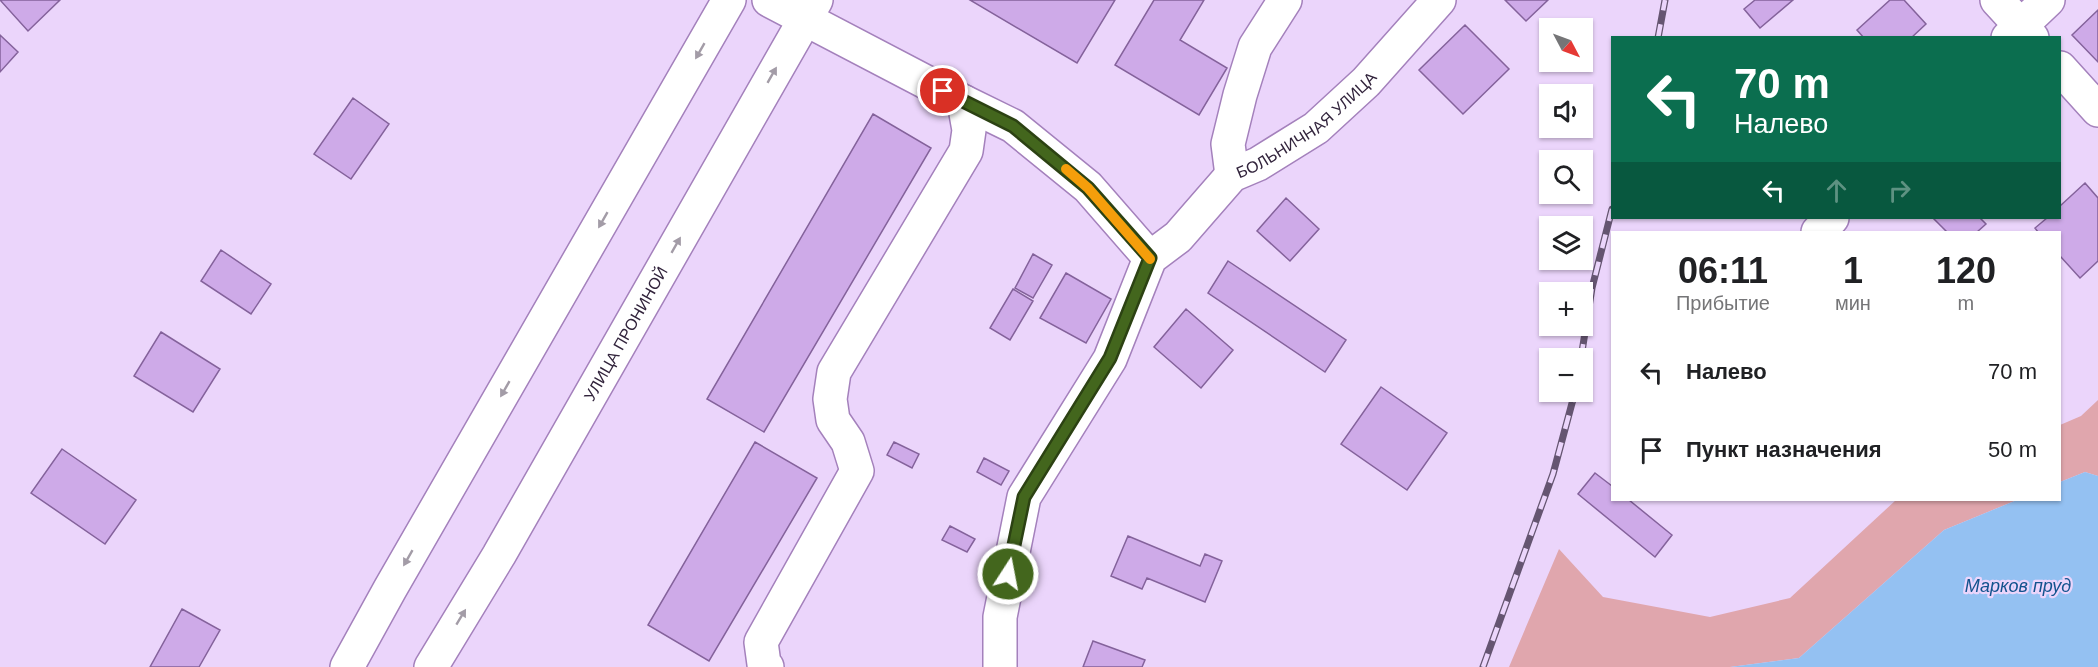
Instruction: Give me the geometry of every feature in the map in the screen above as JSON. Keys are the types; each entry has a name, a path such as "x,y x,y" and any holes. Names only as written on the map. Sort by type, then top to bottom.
{"street":[{"path":"347,667 729,0"},
{"path":"770,0 810,9 964,102 1013,126 1088,188 1150,258 1110,358 1024,497 1000,616 1000,667"},
{"path":"1232,175 1228,144 1240,96 1255,47 1285,0"},
{"name":"БОЛЬНИЧНАЯ УЛИЦА","path":"1150,258 1178,237 1232,175 1258,164 1316,128 1366,82 1439,0"},
{"path":"1997,0 2020,33 2048,0"},
{"name":"УЛИЦА ПРОНИНОЙ","path":"431,667 499,555 810,9"},
{"path":"2061,69 2098,110"},
{"path":"767,667 764,664 761,642 857,471 848,442 833,420 830,399 834,372 966,151 969,130 964,102"},
{"path":"1819,231 1831,219"}],"shaded area":[{"path":"2098,400 2098,476 2085,472 2061,482 2061,425 2081,416"},
{"path":"1895,501 2015,501 1944,530 1799,658 1730,667 1509,667 1559,549 1603,597 1710,617 1790,598"}],"water":[{"name":"Марков пруд","path":"2085,472 2098,476 2098,667 1730,667 1799,658 1944,530 2015,501 2061,501 2061,482"}],"building":[{"path":"0,0 60,0 28,31"},
{"path":"970,0 1115,0 1077,63"},
{"path":"1154,0 1204,0 1180,40 1227,68 1199,115 1115,65"},
{"path":"1505,0 1548,0 1526,21"},
{"path":"1755,0 1793,0 1760,28 1744,9"},
{"path":"1890,0 1904,0 1926,24 1913,36 1862,36 1857,30"},
{"path":"2098,10 2098,62 2072,35"},
{"path":"1465,25 1509,69 1463,114 1419,70"},
{"path":"0,35 18,52 0,72"},
{"path":"353,98 389,124 351,179 314,154"},
{"path":"873,114 931,148 764,432 707,399"},
{"path":"2085,183 2098,198 2098,261 2080,278 2061,257 2061,231 2037,231 2035,228 2046,219 2061,219 2061,205"},
{"path":"1286,198 1319,229 1290,261 1257,231"},
{"path":"1934,219 1981,219 1986,224 1978,231 1946,231"},
{"path":"221,250 271,284 251,314 201,281"},
{"path":"1033,254 1052,265 1033,298 1015,288"},
{"path":"1228,261 1346,340 1325,372 1208,293"},
{"path":"1066,273 1111,299 1086,343 1040,318"},
{"path":"1013,289 1033,301 1010,340 990,328"},
{"path":"1186,309 1233,350 1201,388 1154,347"},
{"path":"161,332 220,369 193,412 134,376"},
{"path":"1381,387 1447,433 1407,490 1341,444"},
{"path":"755,442 817,478 709,661 648,625"},
{"path":"894,442 919,454 912,468 887,455"},
{"path":"62,449 136,500 105,544 31,493"},
{"path":"984,458 1009,471 1001,485 977,472"},
{"path":"1595,473 1611,485 1611,501 1630,501 1672,535 1655,557 1578,494"},
{"path":"950,526 975,539 967,552 942,540"},
{"path":"1128,536 1200,566 1205,554 1222,561 1205,602 1147,578 1142,589 1111,576"},
{"path":"182,609 220,630 199,667 150,667"},
{"path":"1093,641 1145,660 1142,667 1083,667"}],"railway":[{"path":"1658,36 1665,0"},
{"path":"1583,348 1592,288 1611,213"},
{"path":"1483,667 1553,474 1572,402"}],"slow traffic":[{"path":"1066,169 1088,188 1150,259"}],"route":[{"path":"943,91 1013,126 1088,188 1150,258 1110,358 1024,497 1008,574"}]}
